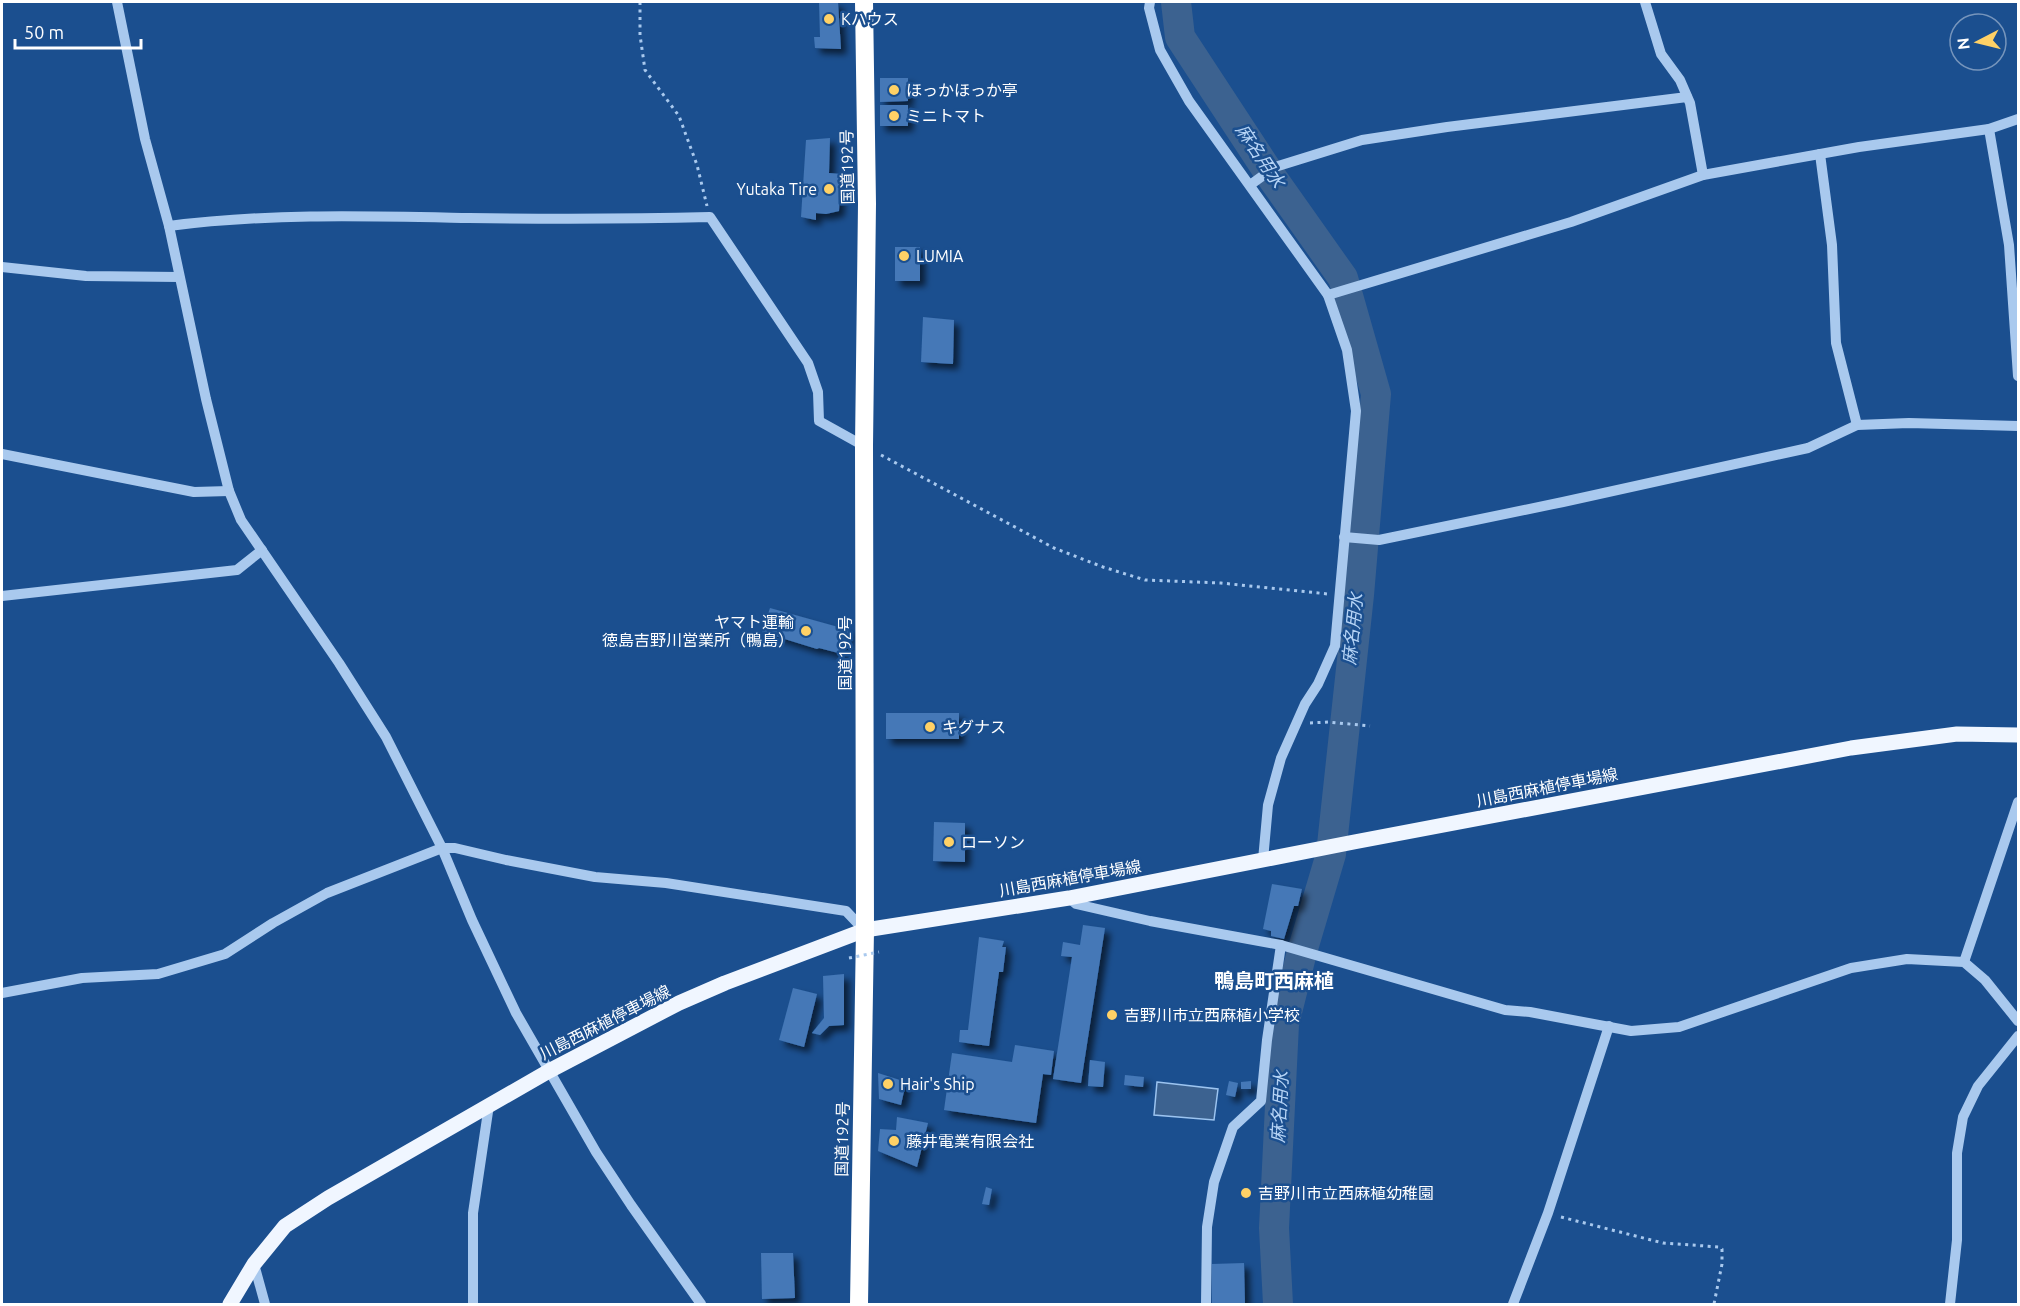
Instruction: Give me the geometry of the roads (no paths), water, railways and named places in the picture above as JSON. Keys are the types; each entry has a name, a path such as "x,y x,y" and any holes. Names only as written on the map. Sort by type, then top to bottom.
{"highway":[{"name":"国道192号","path":"859,1305 865,930 864,446 867,204 864,2"}],"main road":[{"name":"川島西麻植停車場線","path":"230,1305 254,1264 285,1226 328,1198 549,1071 679,1004 726,983 865,930 1069,898 1851,748 1957,734 2019,735"}],"street":[{"path":"117,2 145,139 169,226 206,399 230,491 241,520 339,663 386,737 442,848 472,920 516,1013 596,1152 701,1305"},
{"path":"1150,2 1149,8 1160,50 1189,101 1253,183 1309,270 1328,295 1347,350 1356,411 1335,646 1318,684 1305,704 1281,758 1268,805 1263,860"},
{"path":"1645,2 1661,54 1680,80 1688,97 1703,176"},
{"path":"1253,183 1275,167 1373,139 1447,127 1688,97"},
{"path":"1328,295 1571,222 1703,176 1820,154 1989,129 2019,119"},
{"path":"1989,129 2016,301 2015,348 2019,376"},
{"path":"1820,154 1832,245 1836,343 1857,425"},
{"path":"169,226 206,221 323,216 590,220 710,217 808,363 818,392 819,421 864,446"},
{"path":"2,267 86,276 179,277"},
{"path":"1344,537 1379,540 1563,502 1808,448 1857,425 1909,423 2019,426"},
{"path":"2,454 194,492 230,491"},
{"path":"2,596 237,570 262,550"},
{"path":"1964,962 2019,802"},
{"path":"2,993 82,978 159,974 225,954 273,923 327,893 442,848 455,848 595,877 666,883 846,911 865,930"},
{"path":"1069,898 1076,904 1150,921 1284,946 1505,1010 1530,1012 1631,1031 1679,1027 1851,968 1907,959 1964,962 1985,980 2019,1020"},
{"path":"1206,1305 1207,1227 1214,1182 1233,1127 1262,1101 1267,1040 1284,946"},
{"path":"1513,1305 1548,1213 1609,1026"},
{"path":"1950,1305 1957,1240 1957,1153 1963,1117 1978,1086 2019,1036"},
{"path":"473,1305 473,1213 489,1105"},
{"path":"254,1264 265,1305"}],"water":[{"path":"1157,1082 1218,1089 1214,1120 1154,1115"}],"waterway":[{"name":"麻名用水","path":"1176,2 1180,37 1273,179 1343,278 1376,394 1359,595 1331,854 1302,952 1284,1024 1274,1228 1278,1304"}],"place":[{"name":"Kハウス","path":"829,19"},
{"name":"ほっかほっか亭","path":"894,90"},
{"name":"ミニトマト","path":"894,116"},
{"name":"Yutaka Tire","path":"829,189"},
{"name":"LUMIA","path":"904,256"},
{"name":"ヤマト運輸 徳島吉野川営業所（鴨島）","path":"806,631"},
{"name":"キグナス","path":"930,727"},
{"name":"ローソン","path":"949,842"},
{"name":"吉野川市立西麻植小学校","path":"1112,1015"},
{"name":"Hair's Ship","path":"888,1084"},
{"name":"藤井電業有限会社","path":"894,1141"},
{"name":"吉野川市立西麻植幼稚園","path":"1246,1193"}],"district":[{"name":"鴨島町西麻植","path":"1274,981"}]}
